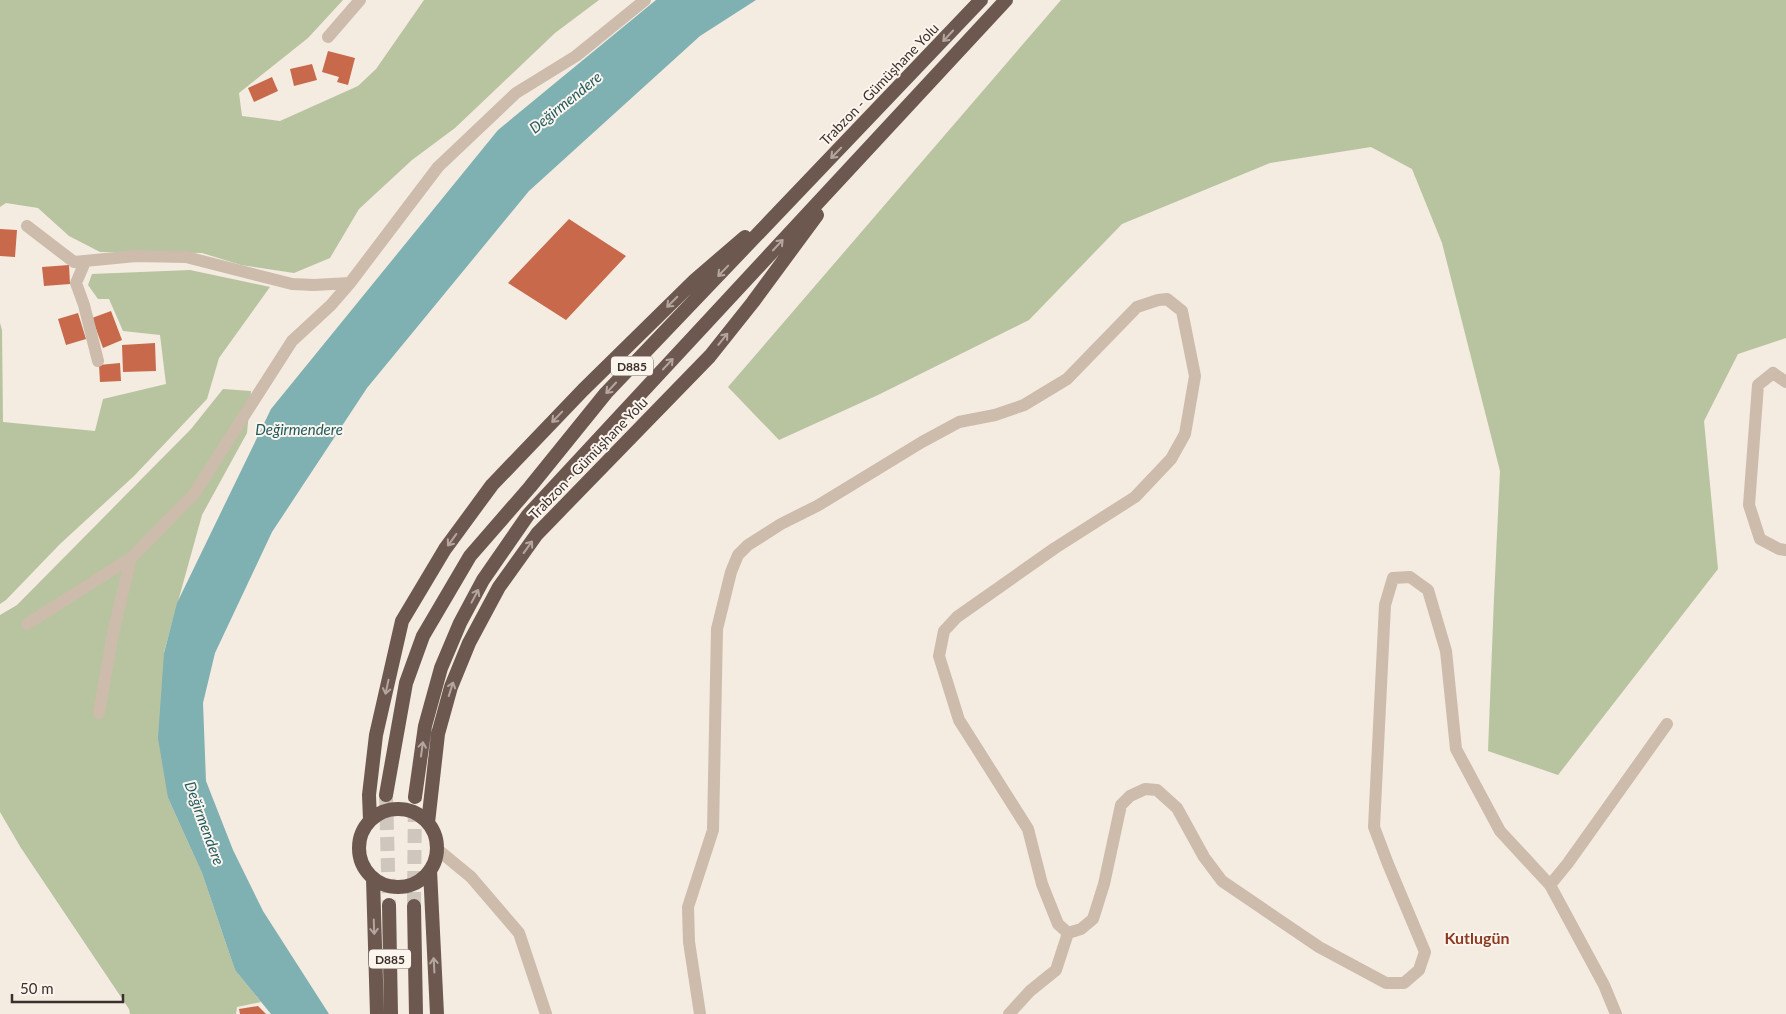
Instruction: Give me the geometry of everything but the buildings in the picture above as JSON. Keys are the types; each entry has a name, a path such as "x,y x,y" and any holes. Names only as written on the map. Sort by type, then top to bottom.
{"highway":[{"name":"Trabzon - Gümüşhane Yolu","path":"386,795 406,683 423,636 470,556 530,487 606,393 981,0"},
{"name":"Trabzon - Gümüşhane Yolu","path":"415,797 425,726 441,668 460,624 479,588 528,515 1006,0"},
{"name":"Trabzon - Gümüşhane Yolu","path":"437,849 433,831 428,823 438,734 451,687 469,643 499,587 537,534 710,356 753,302 858,160"},
{"name":"Trabzon - Gümüşhane Yolu","path":"373,878 360,861 358,850 359,839 363,829 370,820 370,795 376,735 402,622 445,549 492,484 583,390 695,280 801,190"},
{"path":"370,820 378,814 399,809 420,815 428,823"},
{"path":"373,878 382,884 392,887 414,884 430,870 435,860 437,849"},
{"path":"430,870 437,1014"},
{"path":"373,878 377,1014"},
{"name":"D885","path":"389,905 391,1014"},
{"name":"D885","path":"414,906 416,1014"}],"street":[{"path":"328,37 360,0"},
{"path":"27,624 131,558 194,494 292,341 331,305 438,167 516,93 576,56 645,0"},
{"path":"27,226 74,262 136,256 186,257 292,284 314,285 350,282"},
{"path":"85,262 76,283 84,305 98,361"},
{"path":"700,1014 689,942 688,907 713,830 717,629 731,572 738,555 748,545 781,524 817,506 959,422 995,415 1024,405 1053,388 1067,379 1137,307 1167,299 1182,311 1195,376 1185,434 1171,460 1135,497 1055,548 957,617 944,631 939,656 959,720 1028,829 1045,892 1058,924 1068,933"},
{"path":"1786,382 1773,373 1758,385 1749,505 1760,539 1786,550"},
{"path":"100,713 113,633 131,558"},
{"path":"1068,933 1081,929 1093,919 1104,884 1121,805 1130,796 1145,789 1157,790 1177,808 1204,857 1222,881 1319,947 1386,983 1404,983 1419,970 1426,952 1374,827 1384,606 1393,578 1410,577 1428,590 1446,651 1456,749 1500,830 1550,885 1604,985 1616,1014"},
{"path":"1550,885 1568,863 1667,724"},
{"path":"437,849 471,877 520,933 546,1014"},
{"path":"1009,1014 1030,991 1056,970 1068,933"}],"green space":[{"path":"0,0 343,0 308,38 239,93 242,116 280,121 358,86 376,69 424,0 599,0 555,33 455,128 412,160 359,209 330,258 294,273 241,265 202,253 100,252 69,236 38,208 6,203 0,207"},
{"path":"1061,0 1786,0 1786,338 1738,354 1704,421 1718,569 1558,775 1488,751 1500,471 1442,243 1412,169 1371,147 1270,163 1122,224 1029,320 878,395 779,440 728,387"},
{"path":"190,270 270,287 219,358 207,399 134,476 60,544 0,604 0,323 2,330 3,422 95,431 103,399 166,384 160,335 123,331 109,299 98,299 88,285 92,274"},
{"path":"223,389 251,391 247,433 202,515 164,652 168,798 202,873 235,970 261,1002 237,1007 236,1014 130,1014 129,1009 21,848 0,812 0,615 17,605 191,429"}],"water":[{"name":"Değirmendere","path":"656,0 756,0 700,36 529,191 367,388 272,532 215,653 203,703 206,781 233,850 263,911 329,1014 271,1014 235,970 202,873 168,798 158,738 164,653 177,603 271,409 498,130"}],"tunnel":[{"path":"386,795 389,905"},
{"path":"414,906 415,797"}],"district":[{"name":"Kutlugün","path":"1477,937"}]}
